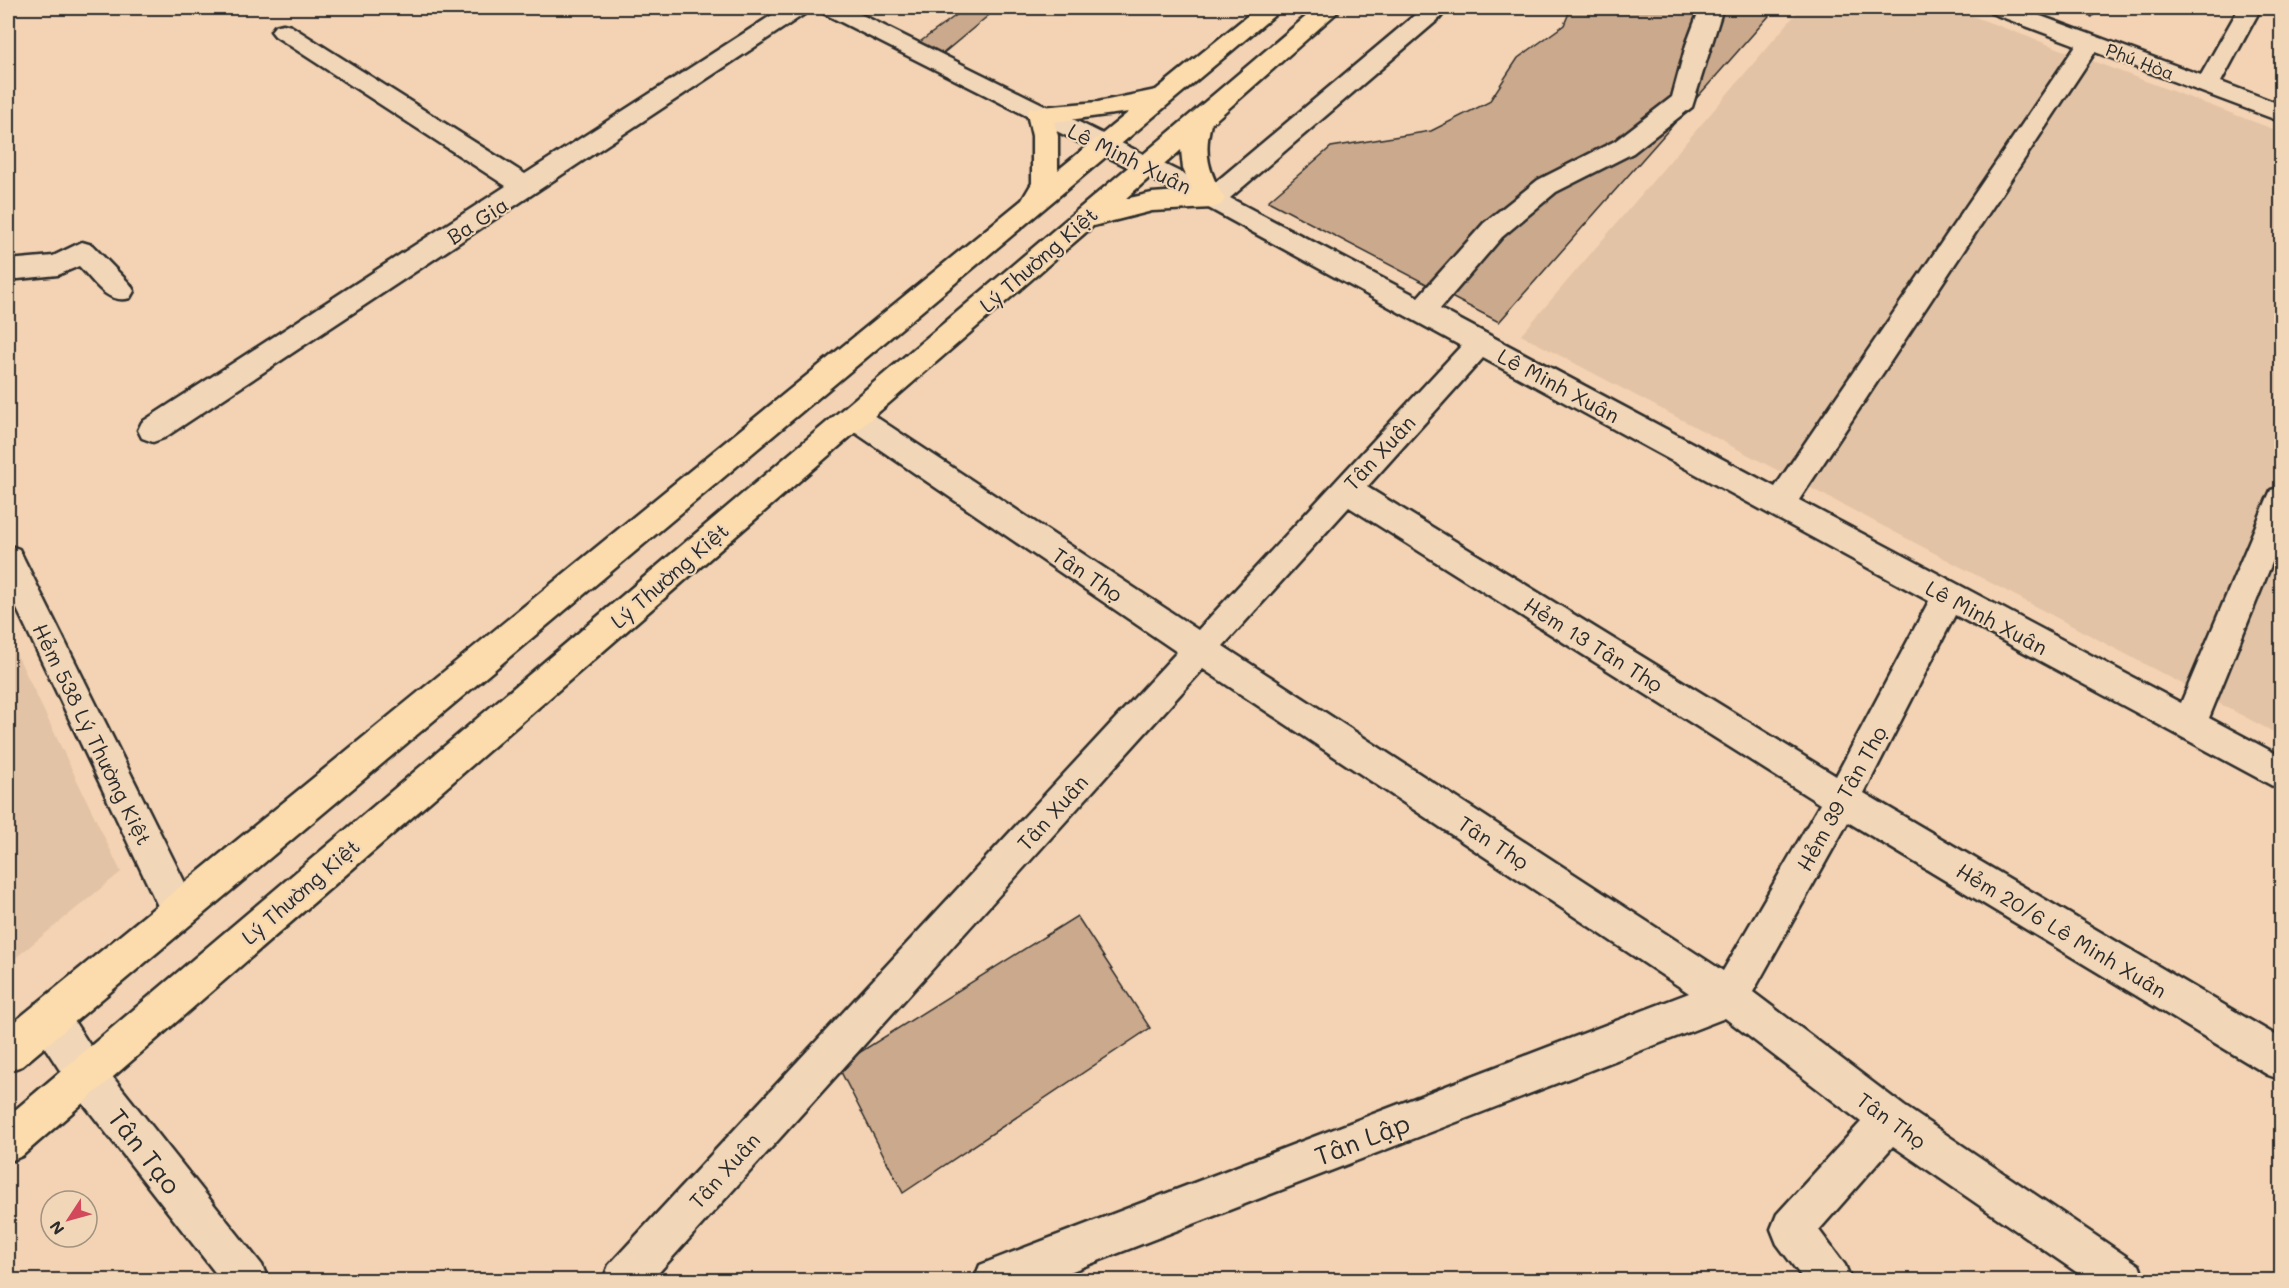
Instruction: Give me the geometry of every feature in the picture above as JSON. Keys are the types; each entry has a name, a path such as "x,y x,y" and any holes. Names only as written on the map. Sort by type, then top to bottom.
{"main road":[{"name":"Lý Thường Kiệt","path":"8,1052 1271,8"},
{"name":"Lý Thường Kiệt","path":"8,1142 1330,8"},
{"path":"1031,206 1045,183 1045,136 1039,114 1075,114 1115,108 1165,95"},
{"path":"1200,118 1193,142 1192,157 1197,174 1212,198"},
{"path":"1074,228 1111,211 1149,202 1177,198 1212,198"}],"street":[{"name":"Ba Gia","path":"153,430 798,8"},
{"name":"Lê Minh Xuân","path":"831,8 1039,114 1212,198 1948,597 2282,775"},
{"path":"1212,198 1432,13 1421,8"},
{"path":"1421,312 1493,230 1547,186 1624,147 1683,101 1698,45 1712,8"},
{"name":"Phú Hòa","path":"1998,8 2282,114"},
{"path":"2207,86 2250,8"},
{"path":"283,31 526,187"},
{"path":"1780,504 2090,42"},
{"path":"8,270 58,265 82,252 120,291"},
{"name":"Tân Xuân","path":"624,1281 1480,343"},
{"name":"Tân Thọ","path":"854,417 1200,649 1729,996 1890,1120 2124,1281"},
{"name":"Hẻm 13 Tân Thọ","path":"1346,489 1842,799"},
{"path":"2190,725 2282,499"},
{"name":"Hẻm 538 Lý Thường Kiệt","path":"8,558 179,910"},
{"name":"Hẻm 39 Tân Thọ","path":"1729,996 1842,799 1948,597"},
{"name":"Hẻm 20/6 Lê Minh Xuân","path":"1842,799 2282,1061"},
{"name":"Tân Lập","path":"995,1281 1729,996"},
{"name":"Tân Tạo","path":"49,1018 86,1075 247,1281"},
{"path":"1830,1281 1792,1229 1890,1120"}],"shaded area":[{"path":"1801,8 1951,8 2281,132 2281,736 1521,335"},
{"path":"8,636 121,872 8,964"}],"building":[{"path":"966,8 976,8 989,15 941,55 917,44"},
{"path":"1571,8 1776,8 1499,322 1268,201 1331,147 1431,131 1489,102 1518,58 1564,25"},
{"path":"2074,8 2098,8 2092,17"},
{"path":"1077,916 1150,1028 903,1193 838,1066"}]}
